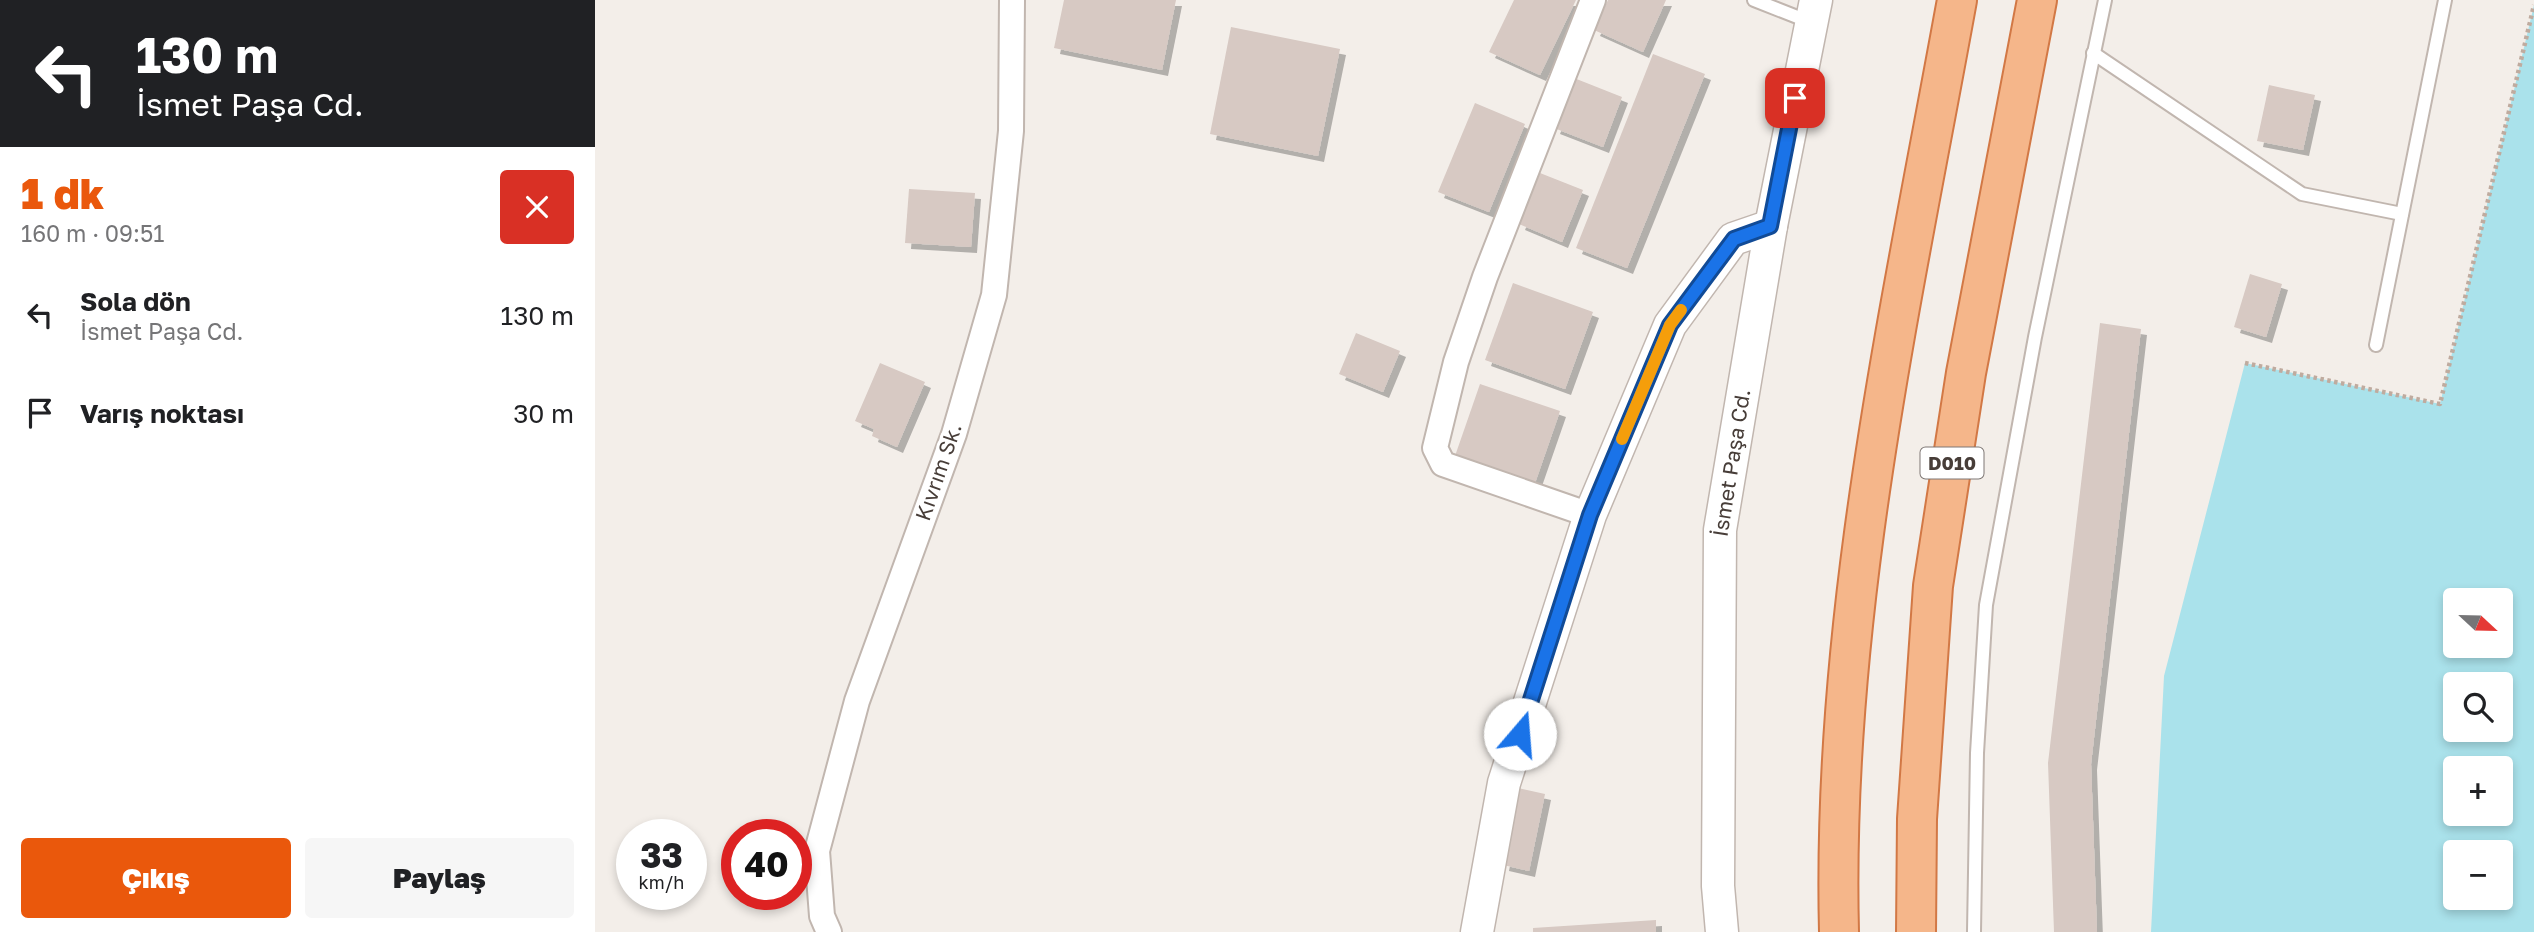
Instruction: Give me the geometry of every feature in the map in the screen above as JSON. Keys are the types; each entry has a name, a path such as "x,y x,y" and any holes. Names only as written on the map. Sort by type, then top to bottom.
{"highway":[{"path":"1839,932 1838,871 1847,666 1875,446 1957,0"},
{"name":"D010","path":"1916,932 1917,819 1933,586 1966,373 2038,0"}],"street":[{"name":"Kıvrım Sk.","path":"829,932 822,916 817,851 857,701 954,434 994,295 1011,131 1012,0"},
{"path":"1590,515 1443,464 1435,448 1456,362 1485,277 1593,0"},
{"name":"İsmet Paşa Cd.","path":"1722,932 1719,886 1720,530 1770,226 1813,11"},
{"path":"1477,932 1504,783 1590,515 1670,325 1734,239 1770,226"}],"lane":[{"path":"1753,0 1813,11"},
{"path":"1974,932 1977,753 1986,605 2035,337 2105,0"},
{"path":"2376,345 2445,0"},
{"path":"2093,53 2302,194 2402,214"}],"path":[{"path":"2245,363 2440,404 2534,5"}],"water":[{"path":"2534,5 2534,932 2151,932 2164,676 2245,363 2440,404"}],"building":[{"path":"1064,0 1176,0 1162,70 1054,48"},
{"path":"1514,0 1576,0 1540,75 1489,52"},
{"path":"1608,0 1666,0 1643,52 1594,30"},
{"path":"1231,27 1340,49 1318,156 1210,134"},
{"path":"1653,54 1705,74 1627,268 1576,248"},
{"path":"1574,78 1622,97 1603,147 1554,128"},
{"path":"2269,85 2315,95 2303,150 2257,141"},
{"path":"1475,103 1525,124 1489,212 1438,192"},
{"path":"1540,173 1583,190 1562,242 1519,224"},
{"path":"909,189 975,193 971,247 905,243"},
{"path":"2250,274 2282,284 2266,337 2234,327"},
{"path":"1513,283 1593,312 1565,389 1485,360"},
{"path":"2100,323 2141,329 2091,764 2097,932 2054,932 2048,763"},
{"path":"1356,333 1400,351 1383,392 1339,374"},
{"path":"880,363 925,382 897,447 872,436 874,429 855,421"},
{"path":"1480,384 1560,411 1535,483 1455,456"},
{"path":"1518,788 1545,794 1529,871 1503,865"},
{"path":"1656,920 1656,932 1533,932 1533,928"}],"slow traffic":[{"path":"1622,439 1670,325 1681,310"}],"route":[{"path":"1520,734 1590,515 1670,325 1734,239 1770,226 1795,98"}]}
